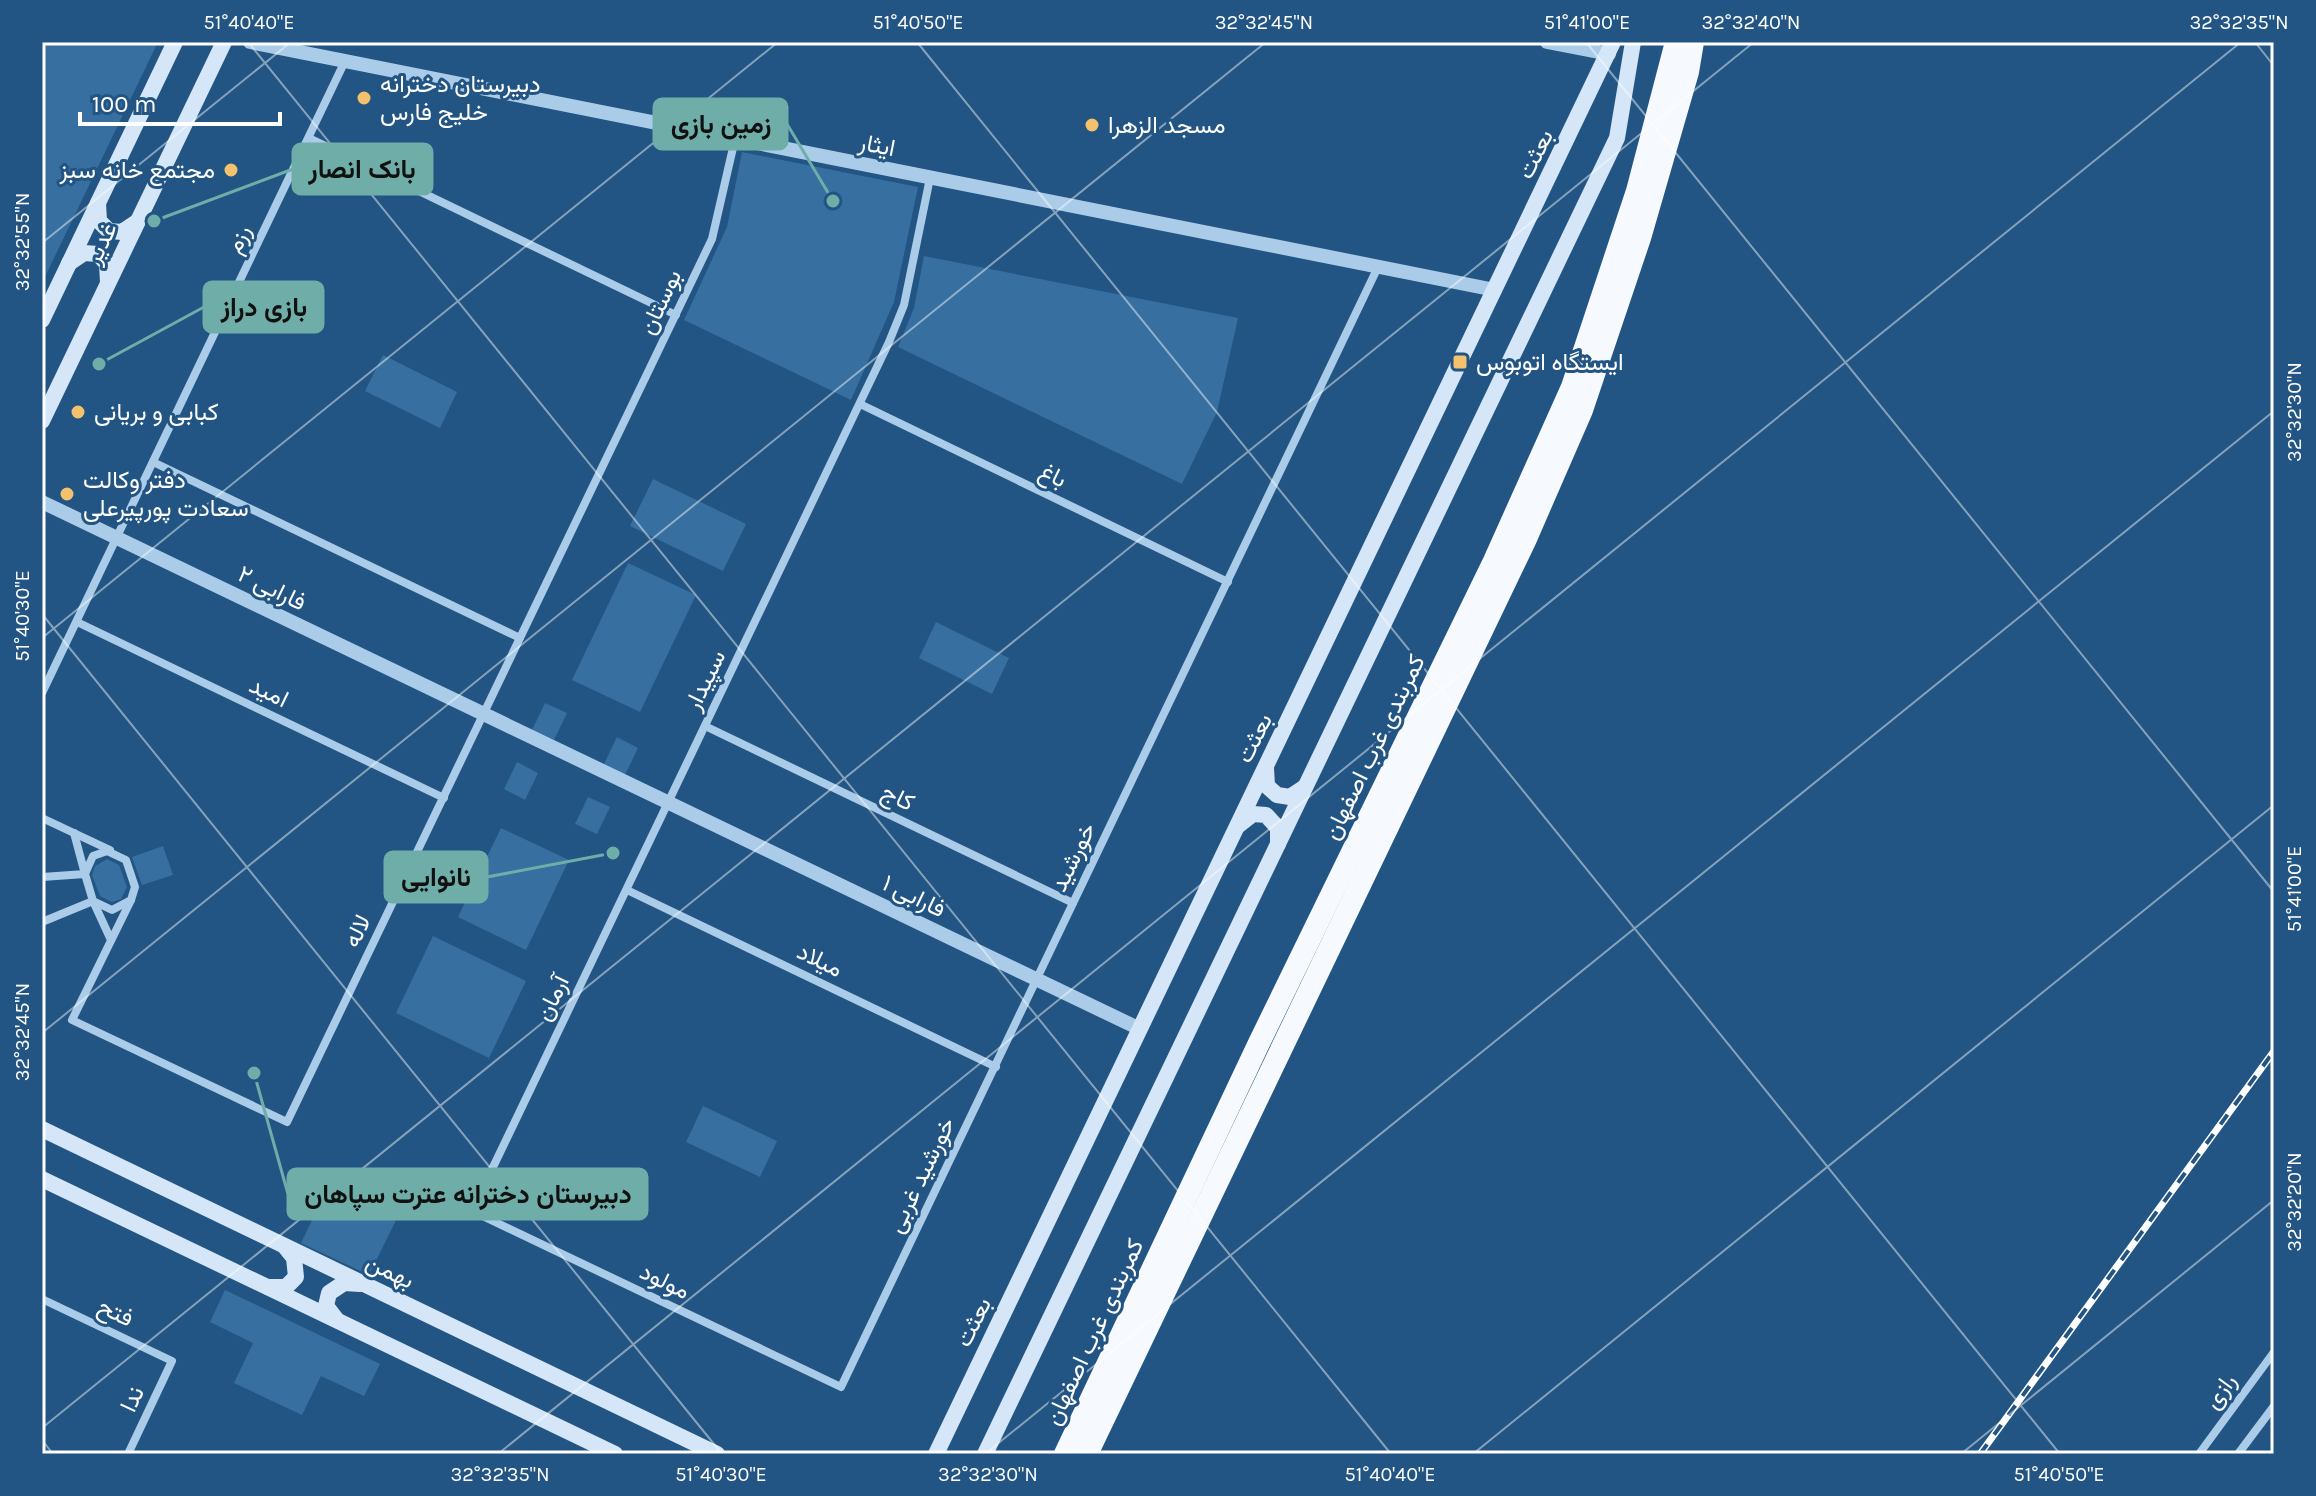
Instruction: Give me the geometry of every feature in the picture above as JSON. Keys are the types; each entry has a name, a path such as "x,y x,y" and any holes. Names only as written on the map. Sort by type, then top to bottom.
{"highway":[{"name":"کمربندی غرب اصفهان","path":"1065,1454 1259,1043 1494,561 1572,387 1637,191 1676,42"},
{"name":"کمربندی غرب اصفهان","path":"1087,1454 1518,554 1582,410 1640,238 1688,72 1693,42"}],"main road":[{"name":"غدیر","path":"42,320 175,42"},
{"name":"غدیر","path":"42,421 224,42"},
{"path":"985,1454 1617,138 1633,42"},
{"name":"بعثت","path":"936,1454 1611,48"},
{"path":"99,202 99,221 109,231 122,232 138,220"},
{"path":"68,265 78,255 98,254 107,264 108,283"},
{"path":"1267,766 1267,786 1277,795 1290,797 1306,785"},
{"path":"1238,826 1253,814 1266,815 1278,828 1278,845"},
{"name":"بهمن","path":"42,1129 717,1454"},
{"path":"42,1179 615,1454"},
{"path":"267,1287 286,1287 296,1277 294,1258 283,1246"},
{"path":"339,1322 326,1306 329,1293 344,1283 362,1284"}],"street":[{"name":"ایثار","path":"250,42 1495,290"},
{"path":"1547,42 1611,48"},
{"name":"رزم","path":"42,693 345,61"},
{"path":"309,138 676,315"},
{"name":"بوستان","path":"520,638 717,224 735,139"},
{"name":"سپیدار","path":"668,803 860,404 904,305 930,178"},
{"name":"خورشید","path":"1036,979 1378,267"},
{"name":"باغ","path":"860,404 1228,582"},
{"path":"153,462 520,638"},
{"name":"فارابی ۲","path":"42,502 668,803"},
{"name":"امید","path":"77,622 444,798"},
{"name":"لاله","path":"111,940 72,1020 287,1122 520,638"},
{"name":"کاج","path":"705,726 1073,903"},
{"name":"آرمان","path":"472,1211 668,803"},
{"name":"فارابی ۱","path":"668,803 1140,1029"},
{"path":"42,818 114,852 129,866 135,887 111,940"},
{"path":"74,833 93,901 111,940"},
{"path":"85,874 93,856 114,852"},
{"path":"42,877 85,874"},
{"name":"میلاد","path":"627,890 996,1067"},
{"path":"42,922 93,901 112,910 131,900"},
{"name":"خورشید غربی","path":"841,1387 1036,979"},
{"name":"مولود","path":"472,1211 841,1387"},
{"name":"فتح","path":"42,1299 172,1361"},
{"name":"رازی","path":"2199,1454 2274,1352"},
{"name":"ندا","path":"128,1454 172,1361"},
{"path":"2238,1454 2274,1406"}],"shaded area":[{"path":"42,42 158,42 42,283"},
{"path":"742,152 918,187 894,302 851,400 684,320 727,227"},
{"path":"924,256 1238,318 1217,412 1182,484 898,347 914,308"},
{"path":"383,355 457,392 440,428 365,391"},
{"path":"653,479 746,524 723,571 630,526"},
{"path":"628,563 696,595 640,712 572,680"},
{"path":"936,622 1009,658 992,694 919,658"},
{"path":"545,703 567,713 554,740 532,730"},
{"path":"617,737 638,748 625,775 604,764"},
{"path":"517,762 538,773 525,800 504,789"},
{"path":"588,797 610,807 597,834 575,824"},
{"path":"501,828 569,860 526,950 458,917"},
{"path":"163,846 173,875 142,885 132,857"},
{"path":"107,859 119,865 127,887 121,899 112,902 100,896 92,875 95,866"},
{"path":"433,936 526,981 489,1058 396,1013"},
{"path":"703,1106 777,1141 760,1177 686,1142"},
{"path":"336,1171 404,1204 369,1275 301,1243"},
{"path":"225,1290 380,1364 364,1396 321,1376 302,1415 234,1383 253,1343 210,1322"}],"railway":[{"path":"1980,1454 2274,1051"}],"place":[{"name":"دبیرستان دخترانه خلیج فارس","path":"364,98"},
{"name":"مسجد الزهرا","path":"1092,125"},
{"name":"مجتمع خانه سبز","path":"231,170"},
{"name":"زمین بازی","path":"833,201"},
{"name":"بانک انصار","path":"154,221"},
{"name":"ایستگاه اتوبوس","path":"1460,362"},
{"name":"بازی دراز","path":"99,364"},
{"name":"کبابی و بریانی","path":"78,412"},
{"name":"دفتر وکالت سعادت پورپیرعلی","path":"67,494"},
{"name":"نانوایی","path":"613,853"},
{"name":"دبیرستان دخترانه عترت سپاهان","path":"254,1073"}]}
